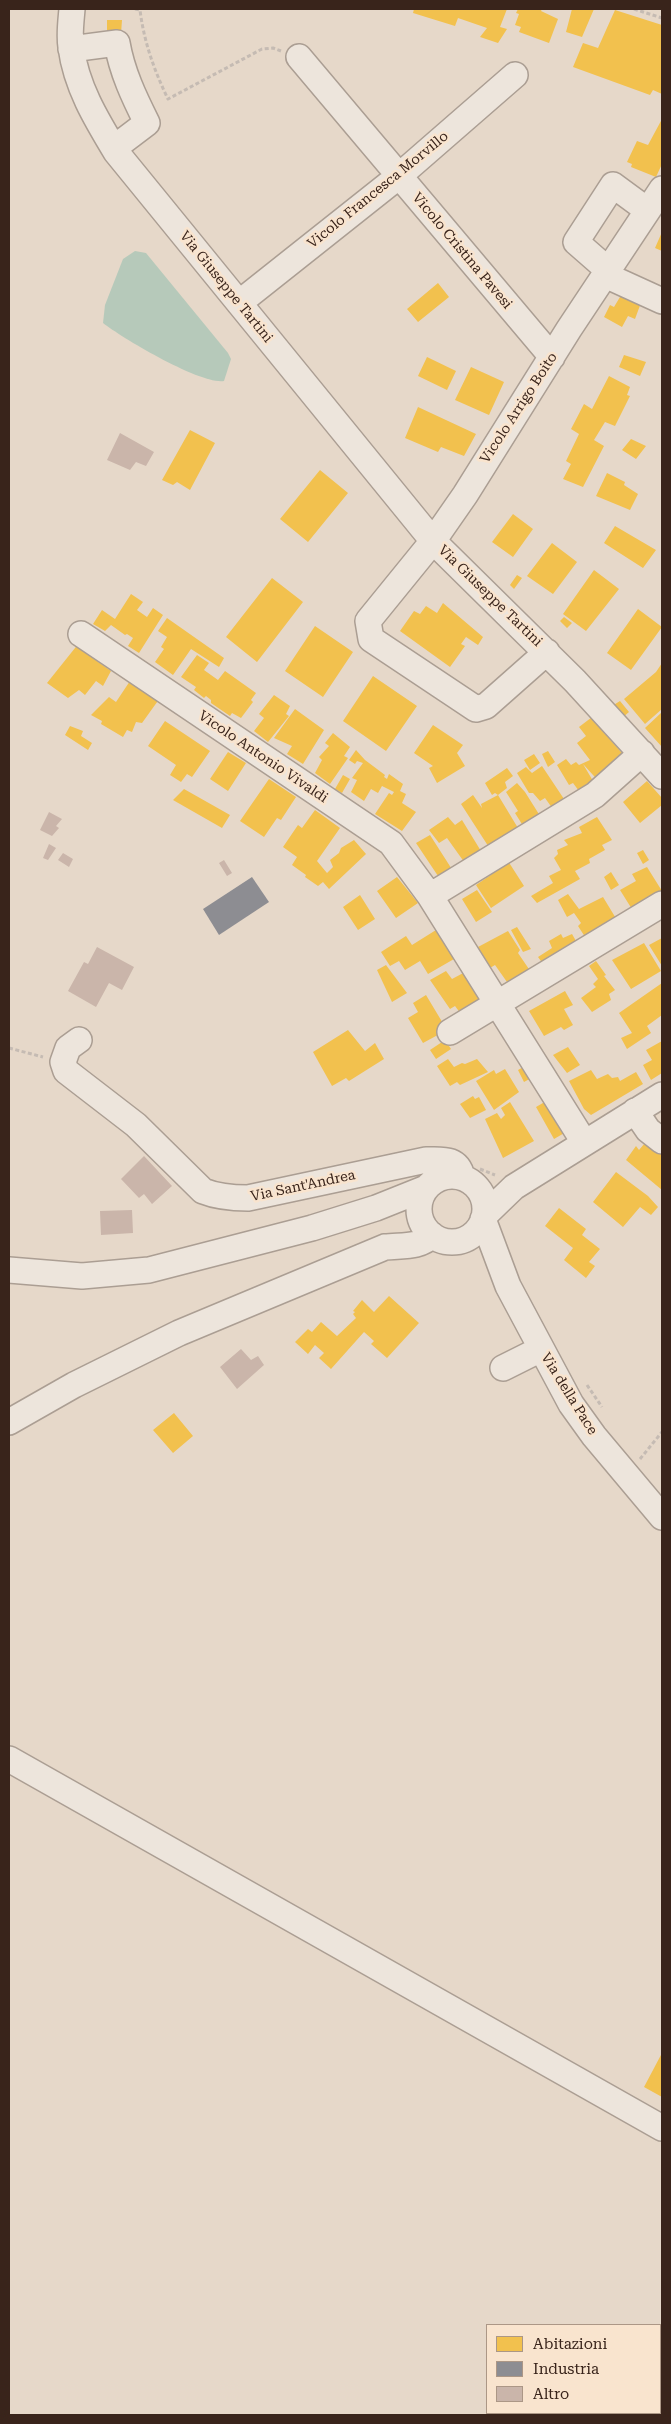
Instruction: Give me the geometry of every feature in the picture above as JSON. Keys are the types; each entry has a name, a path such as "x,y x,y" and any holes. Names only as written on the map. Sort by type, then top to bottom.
{"street":[{"name":"Via Giuseppe Tartini","path":"72,9 71,49 76,74 91,110 114,148 434,541 547,652 662,776"},
{"path":"71,49 117,43 119,59 131,91 147,124 114,148"},
{"name":"Vicolo Cristina Pavesi","path":"299,57 552,357"},
{"name":"Vicolo Francesca Morvillo","path":"239,303 399,176 515,76"},
{"path":"653,200 613,185 576,242 606,272 662,301"},
{"name":"Vicolo Arrigo Boito","path":"434,541 653,200"},
{"path":"529,330 550,332 569,329"},
{"name":"Via Giuseppe Tartini","path":"434,541 368,622 372,638 476,709 486,706 547,652"},
{"name":"Vicolo Antonio Vivaldi","path":"81,634 391,843 430,896 584,1142"},
{"path":"430,896 595,795 642,753"},
{"path":"450,1032 662,904"},
{"path":"63,1062 68,1048 79,1040"},
{"name":"Via Sant'Andrea","path":"63,1062 66,1071 136,1125 203,1191 214,1195 228,1198 248,1198 426,1160 446,1160 452,1162 469,1181"},
{"path":"376,1208 406,1213 436,1232 468,1238 475,1233 484,1217 514,1187 662,1095"},
{"path":"634,1111 648,1130 662,1141"},
{"path":"9,1270 43,1275 82,1276 149,1270 312,1228 376,1208 426,1188 437,1179 446,1176 514,1187"},
{"path":"469,1181 484,1198 484,1217"},
{"path":"426,1188 420,1201 436,1232"},
{"name":"Via della Pace","path":"484,1217 508,1286 571,1404 594,1436 662,1518"},
{"path":"9,1422 74,1385 179,1333 385,1247 415,1245 426,1240 436,1232"},
{"name":"Via della Pace","path":"436,1232 472,1252 508,1286"},
{"path":"503,1368 540,1349"},
{"path":"9,1759 662,2128"}],"path":[{"path":"135,9 140,10 143,31 151,60 168,99 262,49 273,48 299,57"},
{"path":"634,9 662,18"},
{"path":"9,1048 63,1062"},
{"path":"584,1381 606,1413"},
{"path":"639,1461 662,1432"},
{"path":"633,1453 645,1467"}],"shaded area":[{"path":"135,251 146,253 228,353 231,359 224,381 198,376 162,359 103,323 105,305 123,259"}],"building: Abitazioni":[{"path":"414,9 507,9 500,27 507,29 498,43 480,37 487,28 458,18 455,26 413,13"},
{"path":"518,9 542,9 541,11 558,19 549,43 519,32 521,27 515,25 519,14 516,13"},
{"path":"572,9 594,9 582,37 566,32"},
{"path":"615,10 662,25 662,94 653,90 650,95 573,67 583,43 598,48"},
{"path":"107,20 122,20 121,34 107,34"},
{"path":"662,119 662,164 656,177 631,167 632,164 627,162 637,141 648,145"},
{"path":"662,232 662,251 655,248"},
{"path":"438,283 449,297 418,322 407,309"},
{"path":"623,292 642,300 635,319 628,316 622,327 604,317 610,305 614,307"},
{"path":"624,355 646,362 640,376 619,367"},
{"path":"427,357 456,371 447,390 418,376"},
{"path":"471,367 504,382 489,415 455,400"},
{"path":"609,376 630,387 627,395 630,396 615,426 605,422 594,440 604,446 583,487 563,479 571,464 566,461 579,434 571,429 584,404 592,409"},
{"path":"418,407 476,434 464,456 441,447 438,452 405,438"},
{"path":"190,430 215,443 190,490 177,482 173,485 162,480"},
{"path":"631,439 646,446 636,459 622,450"},
{"path":"320,470 348,493 308,542 280,519"},
{"path":"607,473 625,482 624,485 638,494 630,510 596,496"},
{"path":"513,514 533,529 513,557 492,542"},
{"path":"615,526 656,550 643,568 604,543"},
{"path":"552,543 577,562 553,594 527,576"},
{"path":"594,570 619,589 586,631 563,614"},
{"path":"517,575 522,578 514,589 510,585"},
{"path":"272,578 303,602 257,662 226,637"},
{"path":"131,594 143,602 137,610 147,617 153,608 163,615 139,653 128,646 133,638 127,634 125,635 111,625 105,631 93,624 102,610 115,619"},
{"path":"443,603 483,637 478,645 466,637 461,644 465,646 450,667 400,631 414,611 420,614 426,606 437,613"},
{"path":"638,609 662,627 631,670 607,653"},
{"path":"564,617 572,623 567,628 560,621"},
{"path":"167,618 224,658 219,667 191,649 173,675 155,662 164,649 161,647 167,637 158,631"},
{"path":"315,626 353,652 323,697 285,671"},
{"path":"79,643 90,651 87,654 111,671 103,686 96,681 85,695 79,690 68,698 47,683"},
{"path":"197,655 209,663 204,670 218,680 225,671 256,693 251,700 253,702 241,718 232,713 230,716 211,703 211,700 206,696 204,698 194,690 196,687 181,677"},
{"path":"662,663 662,709 645,724 624,699 656,672"},
{"path":"373,676 417,706 386,751 343,721"},
{"path":"132,678 160,698 142,723 136,722 132,732 127,730 123,737 101,724 102,721 91,715 109,697 116,702"},
{"path":"274,695 290,706 286,714 289,716 268,742 254,731 264,718 259,714"},
{"path":"620,701 629,712 622,718 612,706"},
{"path":"295,709 324,730 303,764 287,754 292,746 274,738"},
{"path":"600,711 608,720 599,727 622,753 613,762 621,771 603,786 583,764 599,791 582,795 573,783 569,785 557,765 566,759 571,765 576,762 579,765 590,760 577,743 586,736 579,727"},
{"path":"662,712 662,747 645,728"},
{"path":"165,721 210,751 192,777 187,774 181,782 170,775 176,765 148,746"},
{"path":"433,725 463,745 457,753 465,766 437,783 429,768 433,766 414,753"},
{"path":"70,726 83,731 81,736 92,743 88,750 65,735"},
{"path":"333,733 350,747 344,756 348,758 330,784 315,773 322,760 319,757 329,746 325,743"},
{"path":"356,750 365,760 385,775 384,777 387,779 389,774 403,784 400,791 406,794 402,803 416,812 402,831 375,814 389,793 392,795 394,792 382,786 378,793 371,789 364,801 351,792 357,780 352,778 363,763 357,761 355,764 349,760"},
{"path":"548,751 555,762 548,767 542,754"},
{"path":"228,752 246,763 228,791 210,779"},
{"path":"534,754 540,763 530,770 524,760"},
{"path":"542,766 568,805 555,812 545,798 540,801 533,793 529,793 517,773 526,767 532,773"},
{"path":"507,768 513,776 505,782 507,788 498,795 495,793 492,795 485,783"},
{"path":"343,775 350,779 342,793 335,789"},
{"path":"269,779 296,797 281,820 277,818 264,837 240,821"},
{"path":"647,781 662,798 662,805 640,823 623,802"},
{"path":"517,783 542,819 525,829 515,813 518,811 506,792"},
{"path":"184,789 230,815 222,828 173,800"},
{"path":"473,795 482,808 481,804 498,795 521,833 492,852 461,804"},
{"path":"315,810 340,828 317,861 327,873 333,867 330,860 339,853 341,848 354,840 366,854 329,889 323,882 318,886 305,877 306,875 292,865 297,857 283,847 298,825 302,828"},
{"path":"448,817 455,825 462,820 484,856 467,866 447,838 439,843 429,830"},
{"path":"597,817 612,840 602,845 605,850 589,859 590,863 575,871 580,879 537,903 531,896 553,883 549,876 561,870 554,858 558,854 557,850 568,845 564,840 582,833 579,827"},
{"path":"430,835 455,874 442,882 416,843"},
{"path":"643,850 649,860 643,864 637,853"},
{"path":"508,861 524,886 491,908 476,885"},
{"path":"647,867 662,891 662,898 635,914 620,890 636,881 632,874"},
{"path":"611,872 619,885 611,890 604,877"},
{"path":"397,877 418,903 396,918 377,891"},
{"path":"477,890 492,912 476,922 462,899"},
{"path":"568,894 579,909 603,897 620,925 589,943 578,926 581,923 574,913 567,917 558,900"},
{"path":"360,895 375,919 358,930 343,907"},
{"path":"517,927 531,949 523,952 511,930"},
{"path":"436,930 454,959 428,974 420,961 405,970 399,961 390,966 381,952 406,936 412,945"},
{"path":"508,931 520,950 518,953 533,975 512,994 503,984 507,982 495,965 490,968 478,947"},
{"path":"561,934 563,938 572,934 580,948 546,968 538,957 552,948 549,941"},
{"path":"662,938 662,966 649,945"},
{"path":"644,943 661,971 631,989 612,960"},
{"path":"596,961 606,975 604,976 615,990 609,994 611,1000 592,1012 581,998 596,987 593,984 598,979 589,966"},
{"path":"386,965 407,993 392,1002 377,970"},
{"path":"446,971 452,979 467,971 488,1001 464,1018 455,1006 450,1009 430,980"},
{"path":"662,983 662,1015 647,1026 651,1033 627,1049 621,1038 632,1033 619,1013"},
{"path":"565,991 573,1005 564,1009 573,1025 564,1030 561,1027 544,1036 529,1011"},
{"path":"426,995 447,1030 423,1043 408,1018 418,1012 413,1003"},
{"path":"348,1030 365,1051 375,1043 384,1059 349,1081 346,1078 332,1086 313,1052"},
{"path":"445,1040 451,1049 436,1059 430,1050"},
{"path":"662,1041 662,1073 651,1080 643,1065 652,1060 646,1050"},
{"path":"568,1047 580,1065 567,1073 553,1055"},
{"path":"448,1059 454,1067 477,1059 488,1072 460,1085 457,1082 450,1086 437,1066"},
{"path":"529,1064 535,1076 524,1082 518,1070"},
{"path":"505,1069 519,1092 494,1110 476,1081 494,1070 496,1074"},
{"path":"591,1070 597,1079 608,1074 612,1078 618,1077 620,1081 636,1072 643,1084 591,1115 584,1109 569,1081"},
{"path":"473,1096 475,1099 479,1097 486,1110 470,1118 460,1104"},
{"path":"555,1096 573,1128 554,1139 536,1107"},
{"path":"510,1102 534,1141 503,1158 485,1119 497,1113 501,1119 505,1115 501,1108"},
{"path":"650,1137 662,1147 662,1190 626,1160 636,1146 639,1150"},
{"path":"616,1172 648,1196 658,1207 651,1215 640,1207 623,1227 593,1202"},
{"path":"559,1208 586,1229 582,1235 600,1249 589,1262 595,1266 586,1278 564,1260 573,1248 545,1226"},
{"path":"389,1296 419,1323 387,1358 371,1344 374,1341 364,1332 331,1369 319,1358 324,1353 315,1345 308,1354 295,1342 308,1329 312,1332 321,1322 337,1336 356,1318 353,1311 362,1300 374,1312"},
{"path":"174,1413 193,1436 173,1453 153,1430"},
{"path":"662,2053 662,2097 644,2087"}],"building: Industria":[{"path":"252,877 269,902 219,935 203,909"}],"building: Altro":[{"path":"120,433 154,452 146,466 136,462 130,470 107,460"},
{"path":"49,812 62,819 56,826 59,828 52,836 40,830"},
{"path":"49,844 56,848 48,860 43,858"},
{"path":"63,853 73,859 69,867 58,860"},
{"path":"224,860 232,873 227,876 219,863"},
{"path":"97,947 134,967 122,990 109,983 96,1007 68,991 84,962 88,964"},
{"path":"144,1156 172,1186 152,1204 144,1194 139,1198 121,1179"},
{"path":"132,1210 133,1233 101,1235 100,1211"},
{"path":"241,1349 251,1360 258,1356 264,1365 237,1389 220,1367"}]}
